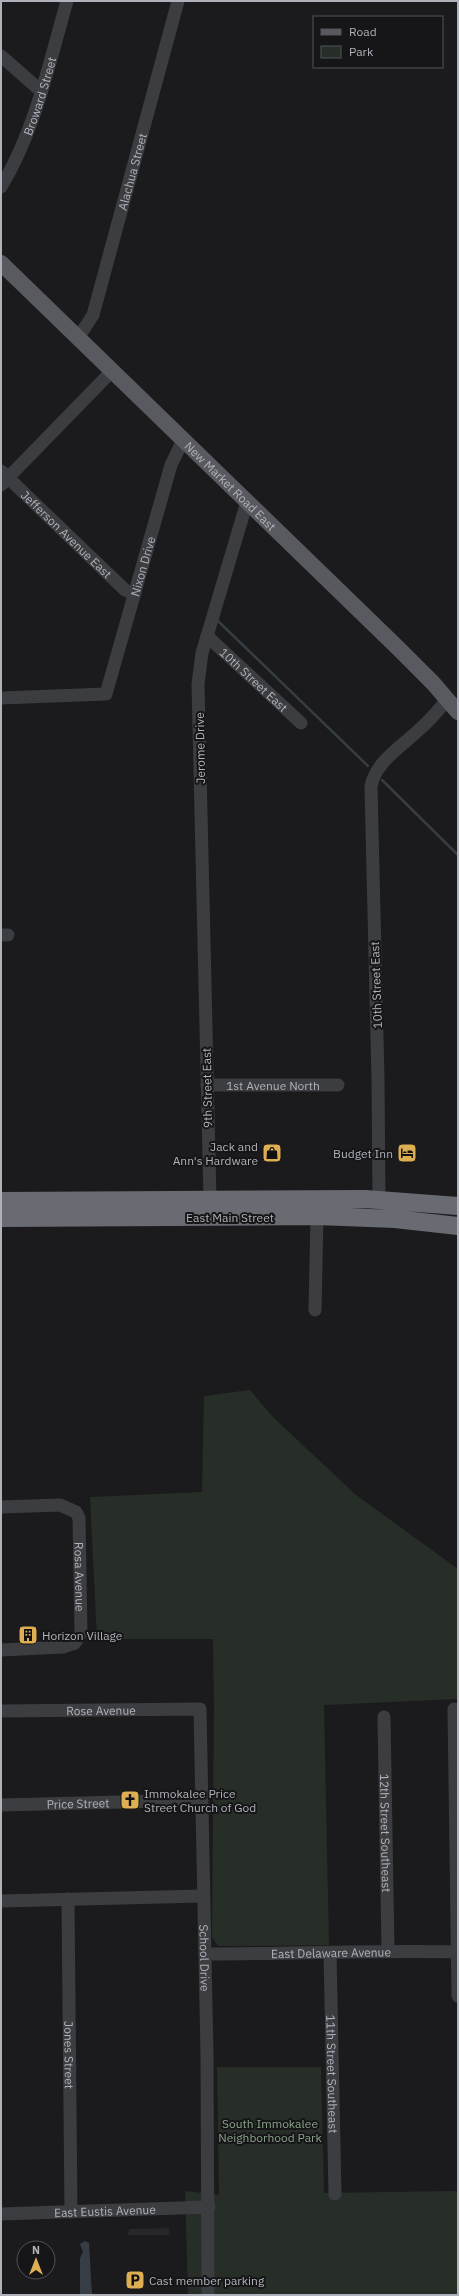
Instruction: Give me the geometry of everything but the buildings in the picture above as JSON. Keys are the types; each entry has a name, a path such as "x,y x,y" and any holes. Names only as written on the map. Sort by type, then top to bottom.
{"highway":[{"name":"East Main Street","path":"1,1218 379,1199 458,1206"},
{"name":"East Main Street","path":"1,1201 210,1208 317,1216 395,1219 458,1226"}],"main road":[{"name":"New Market Road East","path":"1,263 398,648 458,712"}],"street":[{"name":"Broward Street","path":"1,187 18,156 41,91 67,1"},
{"name":"Alachua Street","path":"78,338 93,315 178,1"},
{"path":"1,56 41,91"},
{"path":"3,478 112,372"},
{"name":"Nixon Drive","path":"1,698 106,694 171,465 183,440"},
{"name":"Jefferson Avenue East","path":"3,478 125,590 135,594"},
{"name":"Jerome Drive","path":"205,1001 198,684 202,653 247,502"},
{"name":"10th Street East","path":"207,636 301,723"},
{"name":"10th Street East","path":"379,1199 371,787 376,772 447,700"},
{"name":"9th Street East","path":"205,1001 210,1208"},
{"name":"1st Avenue North","path":"207,1085 338,1085"},
{"path":"315,1310 317,1216"},
{"name":"Rosa Avenue","path":"1,1507 60,1505 76,1512 79,1518 81,1633 75,1643 63,1647 1,1650"},
{"name":"Rose Avenue","path":"1,1711 200,1709"},
{"name":"School Drive","path":"200,1709 209,2207 208,2295"},
{"path":"454,1709 458,1996"},
{"name":"12th Street Southeast","path":"384,1717 388,1950"},
{"name":"Price Street","path":"1,1805 202,1800"},
{"path":"1,1901 204,1896"},
{"name":"Jones Street","path":"68,1899 71,2212"},
{"name":"East Delaware Avenue","path":"205,1954 330,1953 388,1950 458,1952"},
{"name":"11th Street Southeast","path":"330,1953 335,2194"},
{"name":"East Eustis Avenue","path":"1,2214 209,2207"}],"shaded area":[{"path":"169,2228 170,2235 128,2235 129,2229"},
{"path":"85,2241 89,2243 92,2295 80,2295 80,2258 83,2252 80,2244"}],"green space":[{"path":"250,1390 273,1417 356,1495 458,1569 458,1699 324,1705 329,1945 218,1946 212,1937 214,1707 213,1639 97,1639 90,1497 202,1492 204,1396"},
{"name":"South Immokalee Neighborhood Park","path":"217,2067 321,2067 324,2193 458,2191 458,2295 188,2295 185,2191 219,2195"}],"waterway":[{"path":"218,621 368,766"},
{"path":"382,780 458,855"}],"place":[{"name":"Jack and Ann's Hardware","path":"272,1153"},
{"name":"Budget Inn","path":"407,1153"},
{"name":"Horizon Village","path":"28,1635"},
{"name":"Immokalee Price Street Church of God","path":"130,1800"},
{"name":"Cast member parking","path":"135,2280"}]}
